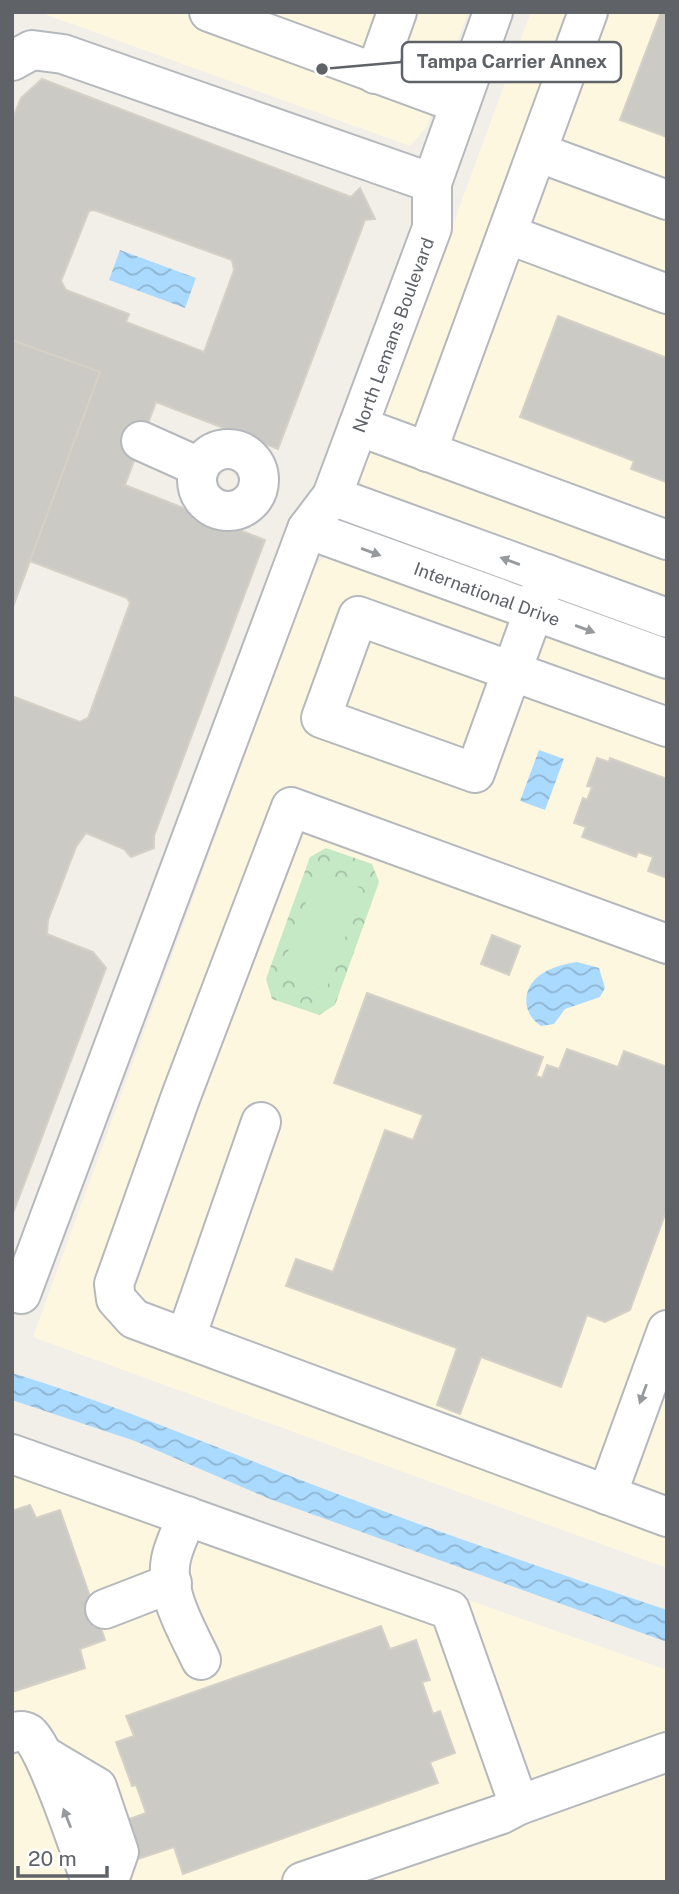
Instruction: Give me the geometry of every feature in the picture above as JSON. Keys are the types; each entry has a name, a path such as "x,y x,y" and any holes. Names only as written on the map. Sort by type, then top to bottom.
{"street":[{"path":"375,74 397,12"},
{"name":"North Lemans Boulevard","path":"12,1291 21,1294 319,513 358,426 432,228 432,183 493,12"},
{"path":"427,452 588,12"},
{"path":"211,13 460,104"},
{"path":"12,61 32,50 63,54 432,183"},
{"path":"537,152 667,200"},
{"path":"507,234 667,294"},
{"path":"358,426 667,540"},
{"path":"142,441 199,467 213,452 234,449 244,453 258,469 258,490 319,513 547,574 667,618"},
{"name":"International Drive","path":"319,513 534,611 667,659"},
{"path":"547,574 512,670 475,774 321,718 358,616 512,670 667,727"},
{"path":"667,944 291,807 181,1096 114,1284 116,1299 134,1319 667,1517"},
{"path":"186,1338 261,1122"},
{"path":"607,1494 667,1330"},
{"path":"12,1454 450,1610 519,1805"},
{"path":"187,1516 171,1559 172,1583 178,1610 201,1660"},
{"path":"105,1609 172,1583"},
{"path":"12,1733 19,1730 29,1733 43,1755 92,1882"},
{"path":"302,1882 502,1814 519,1805 667,1752"},
{"path":"43,1755 97,1787 119,1852 113,1872 104,1882"}],"shaded area":[{"path":"39,12 468,12 427,126 410,146"},
{"path":"531,12 667,12 667,602 363,487 360,478"},
{"path":"340,557 667,676 667,1568 33,1337 313,569 323,558"},
{"path":"12,1439 667,1670 667,1882 12,1882"}],"green space":[{"path":"326,848 372,864 379,882 335,1005 319,1015 272,999 266,979 310,857"},
{"path":"317,872 363,889 326,990 280,973"}],"water":[{"path":"120,250 196,278 185,308 109,280"},
{"path":"539,750 564,759 545,810 520,801"},
{"path":"577,962 599,968 605,988 600,997 565,1009 554,1024 541,1026 534,1021 527,1008 527,993 530,987 534,980 549,970"},
{"path":"12,1373 125,1412 400,1517 667,1610 667,1642 270,1499 135,1441 12,1400"}],"building":[{"path":"661,12 667,12 667,137 620,120"},
{"path":"42,79 351,197 360,188 375,219 365,220 278,449 156,402 125,485 265,540 154,836 154,848 131,857 124,849 86,833 76,847 48,920 47,934 93,952 106,968 12,1216 12,696 80,722 88,718 130,603 127,598 30,561 12,609 12,120 21,98","holes":["94,210 232,260 234,270 204,352 126,322 129,314 66,290 61,281 89,211"]},
{"path":"558,316 667,358 666,482 631,469 634,461 520,417"},
{"path":"12,340 100,372 12,609"},
{"path":"597,758 609,762 610,758 667,779 667,878 648,871 653,857 638,852 636,857 582,837 586,827 574,823 583,798 587,800 592,787 587,786"},
{"path":"492,935 520,946 509,975 481,964"},
{"path":"367,993 543,1057 536,1076 542,1078 547,1065 559,1069 567,1049 618,1067 624,1051 667,1067 667,1209 630,1310 605,1322 587,1315 561,1387 481,1357 460,1414 437,1405 457,1348 286,1286 296,1259 333,1272 385,1130 413,1140 423,1115 334,1083"},
{"path":"30,1505 36,1518 60,1510 105,1640 80,1649 85,1668 12,1692 12,1511"},
{"path":"381,1626 390,1649 416,1640 430,1680 422,1682 433,1714 440,1711 455,1753 430,1762 438,1783 183,1874 174,1847 132,1861 118,1823 146,1813 136,1785 132,1786 116,1742 134,1736 126,1716"}],"place":[{"name":"Tampa Carrier Annex","path":"322,69"}]}
